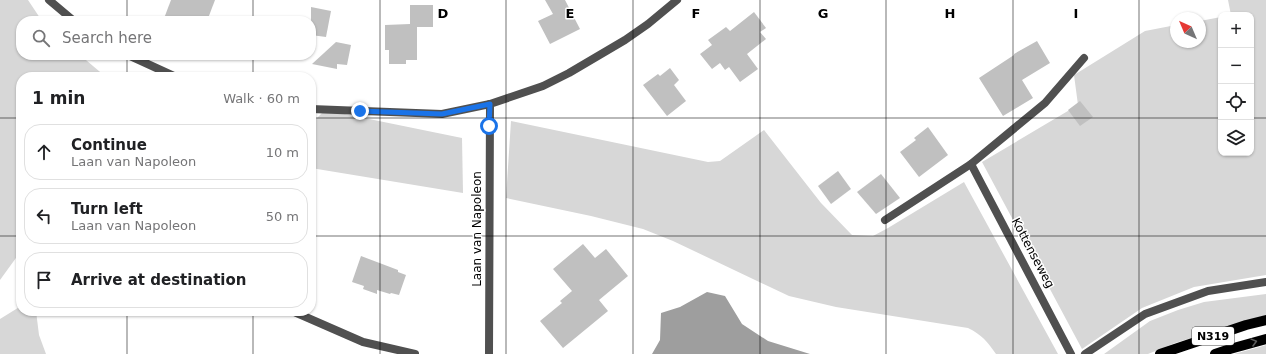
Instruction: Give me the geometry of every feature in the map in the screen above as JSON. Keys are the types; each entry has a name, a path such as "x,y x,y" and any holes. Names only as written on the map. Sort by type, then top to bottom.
{"main road":[{"name":"N319","path":"1160,354 1246,325 1266,320"},
{"name":"N319","path":"1215,354 1230,348 1266,339"}],"street":[{"path":"49,0 68,16"},
{"path":"316,109 442,114 490,104 543,86 569,73 626,40 677,0"},
{"path":"885,220 971,164 1045,102 1084,58"},
{"path":"138,60 164,72"},
{"name":"Laan van Napoleon","path":"489,354 490,104"},
{"name":"Kottenseweg","path":"971,164 1071,354"},
{"path":"1085,354 1145,314 1208,291 1266,282"},
{"path":"303,316 363,342 415,354"}],"shaded area":[{"path":"0,0 28,0 39,16 16,16 16,60 86,60 100,72 16,72 16,258 0,280"},
{"path":"1228,0 1266,0 1266,275 1194,287 1142,308 1082,349 982,162 1078,105 1074,75 1145,31 1170,26 1170,48 1206,48 1206,20 1218,18 1218,156 1254,156 1254,12 1230,12"},
{"path":"325,110 462,138 463,193 316,169 316,119"},
{"path":"511,121 708,162 720,161 764,130 821,203 852,235 873,236 964,182 1058,354 996,354 984,339 968,328 836,307 789,296 673,241 643,229 591,216 506,198"},
{"path":"707,292 725,296 742,324 768,341 810,354 652,354 660,340 661,313 680,307"},
{"path":"1266,294 1266,315 1175,343 1148,354 1104,354 1150,321 1178,310 1204,302"},
{"path":"16,309 16,316 37,316 39,335 46,354 0,354 0,319"},
{"path":"1266,345 1266,354 1234,354 1263,346"}],"building":[{"path":"171,0 215,0 209,16 165,16"},
{"path":"545,0 565,0 580,29 550,44 538,21 553,14"},
{"path":"410,5 433,5 433,27 417,27 417,60 406,60 406,64 389,64 389,50 385,50 385,25 410,24"},
{"path":"311,7 331,11 326,37 316,36 316,16 311,16"},
{"path":"754,12 766,28 760,32 766,39 747,54 758,69 740,82 729,67 725,70 720,63 712,69 700,54 712,45 708,40 726,27 730,31"},
{"path":"1037,41 1050,63 1022,80 1033,98 1003,116 979,78 1014,54"},
{"path":"336,42 351,45 347,65 337,64 337,69 312,64"},
{"path":"670,68 679,80 674,85 686,101 667,116 643,85 658,74 660,76"},
{"path":"1080,101 1093,117 1080,126 1068,110"},
{"path":"928,127 948,155 919,177 900,152 916,140 914,138"},
{"path":"838,171 851,189 831,204 818,186"},
{"path":"881,174 900,198 876,214 857,192"},
{"path":"583,244 595,258 606,249 628,276 599,300 608,311 563,348 540,321 562,303 560,301 572,291 553,269"},
{"path":"361,256 398,270 398,272 406,275 399,295 377,290 377,294 363,289 364,286 352,282"}],"route":[{"path":"360,111 442,114 490,104 489,126"}]}
